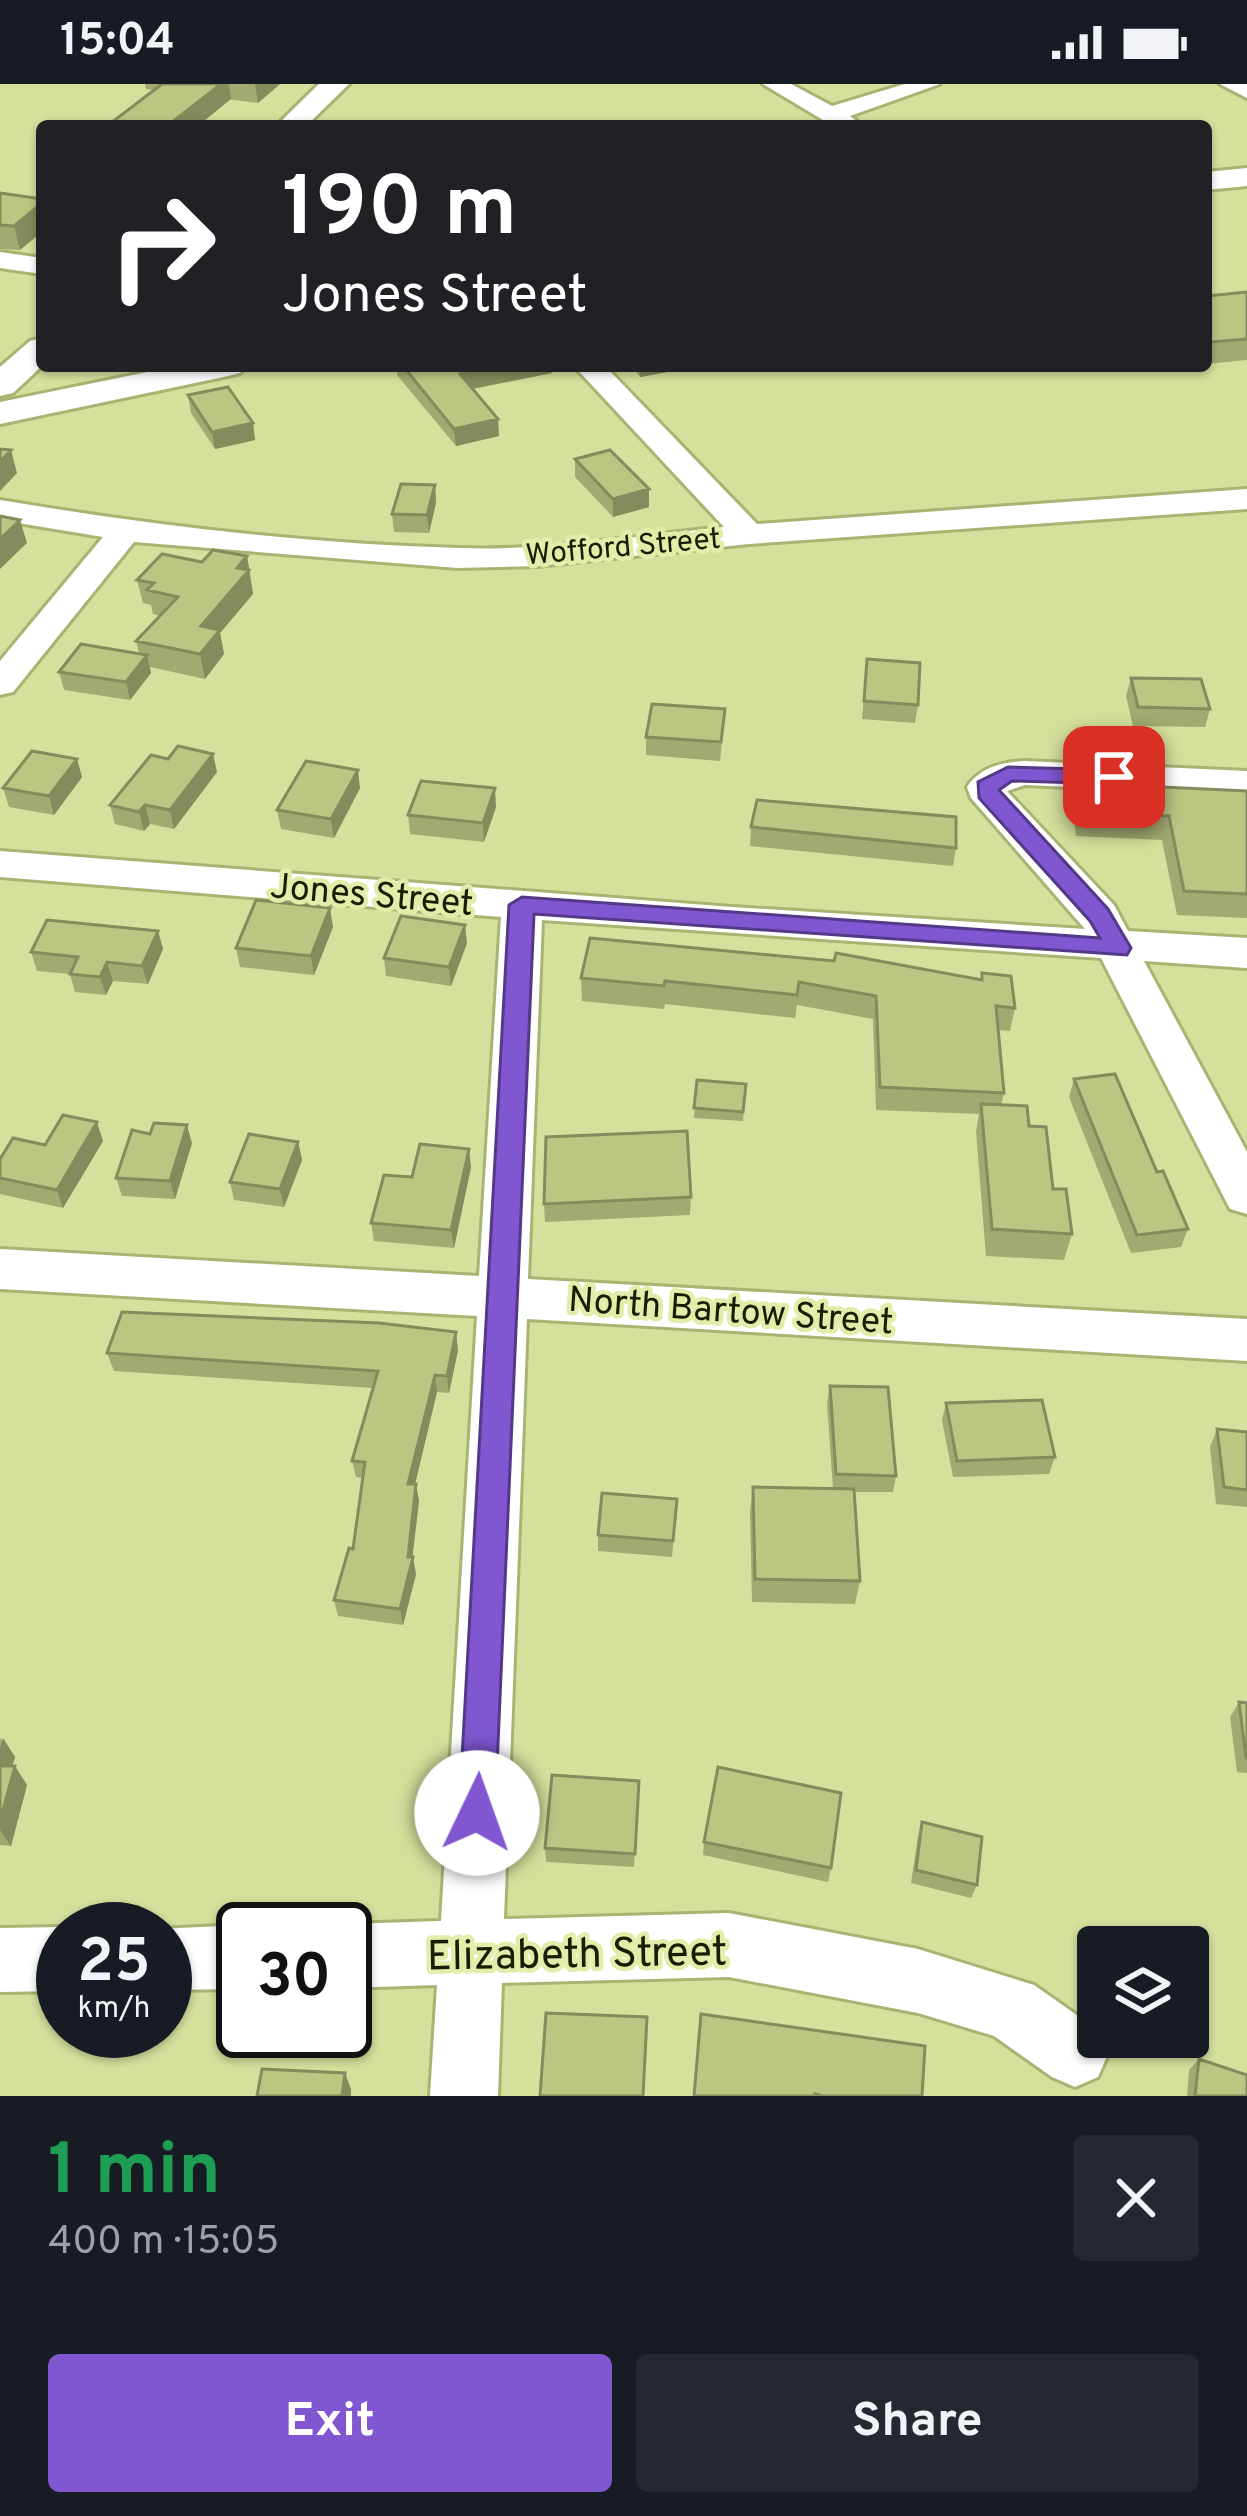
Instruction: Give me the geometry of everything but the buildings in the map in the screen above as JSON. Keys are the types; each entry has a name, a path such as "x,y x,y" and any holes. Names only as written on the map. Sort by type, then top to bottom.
{"main road":[{"path":"296,120 335,84"},
{"path":"1212,181 1247,177"},
{"path":"2,392 36,355"},
{"path":"2,392 66,399 199,372"}],"street":[{"path":"774,84 838,120"},
{"path":"828,115 929,84"},
{"path":"1231,84 1247,91"},
{"path":"0,260 36,265"},
{"path":"595,372 749,534"},
{"name":"Wofford Street","path":"0,510 124,531 458,558 537,556 749,534 1247,499"},
{"path":"0,684 124,531"},
{"path":"1247,783 1025,773 1008,774 986,787 990,798 1099,915 1247,1196"},
{"name":"Jones Street","path":"0,864 1118,948 1247,953"},
{"path":"464,2096 522,905"},
{"name":"North Bartow Street","path":"0,1269 1247,1340"},
{"name":"Elizabeth Street","path":"372,1956 729,1946 918,1982 1010,2008 1075,2054"},
{"path":"0,1960 36,1959"}],"route":[{"path":"477,1813 522,905 1118,948 1099,915 990,798 986,787 1008,774 1114,777"}]}
